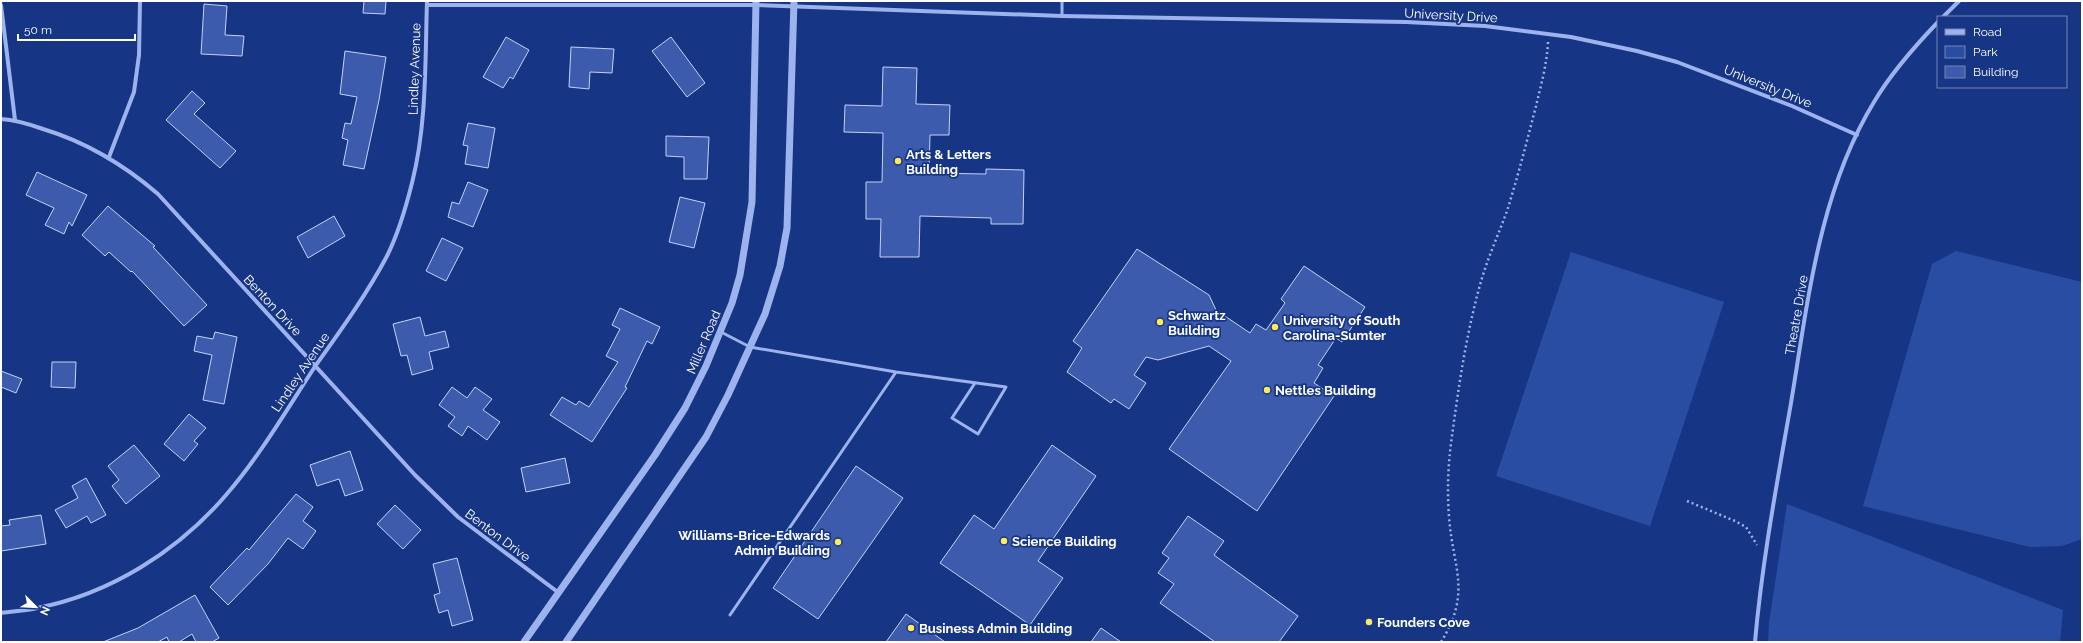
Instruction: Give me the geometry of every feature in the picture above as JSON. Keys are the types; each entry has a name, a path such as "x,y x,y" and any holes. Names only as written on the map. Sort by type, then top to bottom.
{"street":[{"path":"109,158 134,92 139,55 140,1"},
{"path":"1944,16 1959,1"},
{"name":"University Drive","path":"427,3 756,3 1062,16 1406,22 1485,26 1549,34 1603,44 1677,62 1792,106 1857,135"},
{"name":"Lindley Avenue","path":"1,613 36,608 93,591 163,554 190,533 226,495 248,467 354,311 388,254 412,184 419,154 422,121 427,3"},
{"name":"Miller Road","path":"524,642 685,408 721,332 740,275 752,202 756,3"},
{"path":"566,642 706,436 765,314 780,266 787,228 794,4"},
{"path":"1,5 15,120"},
{"name":"Theatre Drive","path":"1755,642 1765,551 1818,248 1834,191 1857,135 1874,101 1916,44 1937,23"},
{"name":"Benton Drive","path":"1,119 15,120 69,137 109,158 138,177 158,194 415,475 458,517 559,593"}],"lane":[{"path":"1062,1 1062,16"},
{"path":"721,332 750,347 896,372 1006,387 978,434 952,418 975,383"},
{"path":"730,615 896,372"}],"path":[{"path":"1441,642 1454,620 1459,602 1458,570 1449,518 1447,482 1452,436 1470,328 1482,278 1507,211 1527,145 1547,58 1549,34"},
{"path":"1687,501 1735,521 1746,528 1759,547 1765,551"}],"green space":[{"path":"1956,251 2082,282 2082,539 2062,546 2030,547 1863,506 1932,264"},
{"path":"1571,252 1724,302 1650,526 1496,476"},
{"path":"1787,504 2063,610 2060,642 1768,642 1769,623"}],"building":[{"path":"364,1 386,1 385,14 363,13"},
{"path":"204,4 227,6 225,35 244,36 242,56 201,54"},
{"path":"506,37 529,50 513,79 510,77 503,88 483,77"},
{"path":"671,37 705,83 687,97 652,51"},
{"path":"571,47 614,49 612,73 590,72 589,89 569,87"},
{"path":"345,51 386,57 379,100 364,169 343,165 348,140 342,138 345,123 351,124 357,97 340,94"},
{"name":"Arts & Letters Building","path":"883,67 917,68 916,104 950,105 949,135 930,135 929,173 986,174 986,169 1024,170 1023,224 991,224 991,218 920,216 919,257 880,257 881,219 866,219 866,182 882,182 883,133 844,132 845,105 882,106"},
{"path":"192,91 205,103 194,114 236,151 220,168 166,120"},
{"path":"468,123 495,128 488,168 465,164 468,146 463,145"},
{"path":"666,136 709,137 707,179 684,179 684,157 666,156"},
{"path":"37,172 87,195 72,226 69,222 64,234 45,225 54,208 26,195"},
{"path":"468,182 488,190 473,227 448,217 452,202 459,204"},
{"path":"680,197 705,203 694,248 669,242"},
{"path":"108,206 155,246 153,247 207,305 184,326 132,271 131,272 109,252 105,256 82,235"},
{"path":"334,216 345,236 308,258 297,237"},
{"path":"442,238 463,248 446,281 426,271"},
{"name":"Nettles Building","path":"1137,249 1209,295 1216,310 1250,333 1256,324 1266,330 1285,303 1281,299 1304,266 1365,307 1342,342 1336,338 1318,365 1323,368 1314,383 1334,396 1257,511 1169,449 1231,361 1209,346 1158,360 1146,357 1134,375 1146,383 1129,409 1114,399 1111,403 1067,372 1082,348 1073,341"},
{"path":"620,308 660,327 652,344 647,341 625,387 627,388 592,442 550,415 562,397 576,405 579,401 589,407 618,362 606,356 620,329 612,325"},
{"path":"420,317 425,336 445,331 449,347 429,352 433,369 412,375 407,355 401,356 393,324"},
{"path":"215,332 237,337 224,404 203,400 212,355 194,351 197,336 213,339"},
{"path":"52,362 76,362 75,388 51,387"},
{"path":"1,371 22,379 16,393 1,387"},
{"path":"452,387 467,398 475,387 492,399 483,410 500,422 487,440 468,426 462,436 448,426 455,417 439,405"},
{"path":"189,414 206,428 194,441 198,444 184,461 164,444"},
{"path":"134,445 160,476 126,504 112,486 119,480 108,466"},
{"name":"Science Building","path":"1052,445 1096,476 1038,561 1063,578 1030,625 940,563 974,515 994,529"},
{"path":"350,451 363,490 345,496 339,479 317,486 310,465"},
{"path":"565,458 570,483 526,492 521,468"},
{"name":"Williams-Brice-Edwards Admin Building","path":"856,466 903,498 818,619 773,588"},
{"path":"86,478 106,515 91,523 87,516 66,528 55,510 78,498 72,486"},
{"path":"296,494 313,507 303,521 316,531 303,549 288,538 268,564 228,605 210,587 247,548 249,550"},
{"path":"395,505 421,530 403,549 377,524"},
{"path":"41,515 46,544 1,551 1,526 10,525 9,520"},
{"path":"1188,516 1224,541 1214,555 1298,616 1279,642 1215,642 1160,603 1174,584 1158,573 1169,558 1162,553"},
{"path":"457,558 473,620 452,626 448,610 439,613 434,595 440,593 433,564"},
{"path":"195,595 219,638 212,642 196,642 192,634 179,642 169,642 167,637 158,642 103,642 138,628"},
{"name":"Business Admin Building","path":"906,614 945,642 886,642"},
{"path":"1101,628 1121,642 1091,642"}],"place":[{"name":"Arts & Letters Building","path":"898,161"},
{"name":"Schwartz Building","path":"1160,322"},
{"name":"University of South Carolina-Sumter","path":"1275,327"},
{"name":"Nettles Building","path":"1267,390"},
{"name":"Science Building","path":"1004,541"},
{"name":"Williams-Brice-Edwards Admin Building","path":"838,542"},
{"name":"Founders Cove","path":"1369,622"},
{"name":"Business Admin Building","path":"911,628"}]}
